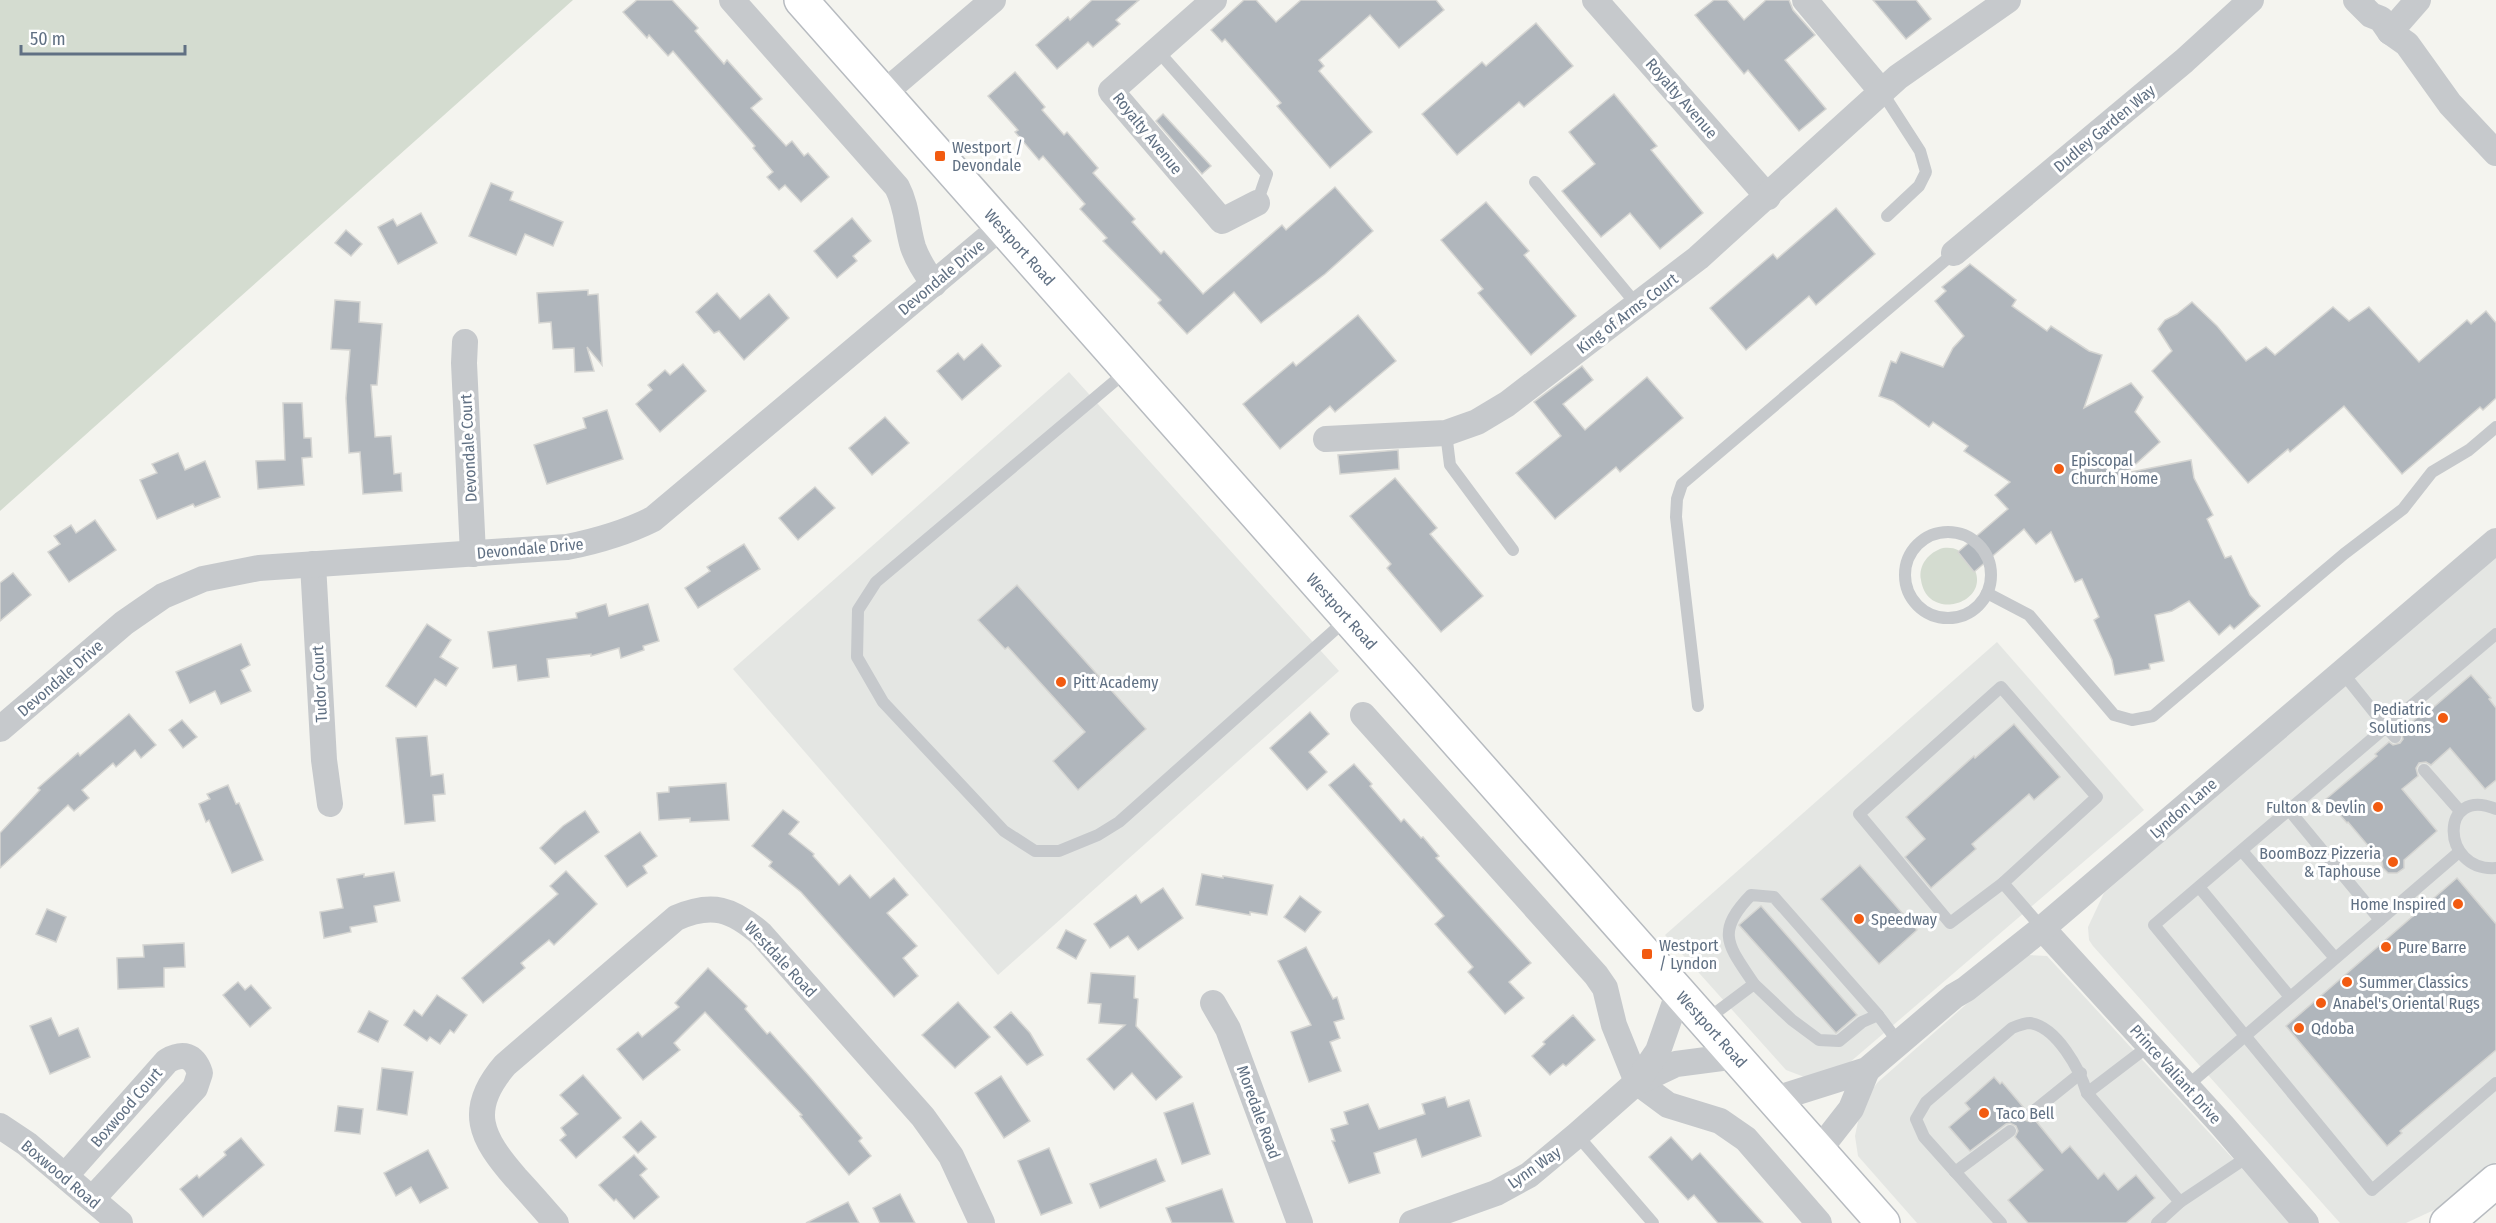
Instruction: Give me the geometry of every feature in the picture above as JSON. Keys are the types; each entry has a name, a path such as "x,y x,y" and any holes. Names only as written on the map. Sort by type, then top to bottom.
{"main road":[{"name":"Westport Road","path":"801,0 1737,1056 1882,1223"},
{"path":"2448,1223 2496,1181"}],"street":[{"path":"732,0 897,188 902,196 913,245 921,265 934,284"},
{"path":"884,93 993,0"},
{"name":"Royalty Avenue","path":"1214,0 1111,91 1222,221 1257,203"},
{"name":"Royalty Avenue","path":"1595,0 1768,197"},
{"path":"1805,0 1882,92"},
{"name":"King of Arms Court","path":"1326,439 1446,433 1477,422 1507,404 1698,258 1898,77 2008,0"},
{"name":"Dudley Garden Way","path":"1954,254 2184,61 2251,0"},
{"path":"2355,0 2371,15 2381,19 2390,32 2407,44 2450,104 2496,153"},
{"path":"2390,32 2418,0"},
{"name":"Devondale Drive","path":"0,729 124,623 163,596 203,579 229,572 313,564 567,547 632,530 653,519 1002,226"},
{"name":"Devondale Court","path":"465,342 473,554"},
{"name":"Lyndon Lane","path":"1774,1099 1867,1070 1954,996 2042,928 2496,541"},
{"name":"Tudor Court","path":"313,564 324,760 330,804"},
{"path":"1363,716 1596,975 1605,988 1614,1025 1637,1082 1668,1105 1720,1121 1733,1128 1746,1139 1819,1223"},
{"name":"Westdale Road","path":"556,1223 494,1152 485,1137 482,1112 489,1086 505,1065 676,918 692,911 712,909 729,912 744,919 761,934 923,1117 951,1156 982,1223"},
{"name":"Prince Valiant Drive","path":"2042,928 2187,1086 2306,1223"},
{"name":"Lynn Way","path":"1412,1223 1496,1193 1529,1175 1577,1135 1637,1082 1658,1051 1679,991"},
{"name":"Moredale Road","path":"1213,1003 1228,1029 1300,1223"},
{"name":"Boxwood Court","path":"65,1176 167,1061 176,1056 188,1057 196,1062 200,1073 195,1088 92,1199"},
{"name":"Lynn Way","path":"1637,1082 1676,1064 1737,1056"},
{"name":"Lyndon Lane","path":"1819,1150 1851,1109 1867,1070"},
{"name":"Boxwood Road","path":"0,1126 27,1144 120,1223"}],"lane":[{"path":"1157,50 1267,174 1257,203"},
{"path":"1882,92 1920,151 1926,172 1919,186 1887,216"},
{"path":"1536,182 1637,305"},
{"path":"1698,706 1676,517 1677,499 1682,484 1954,254"},
{"path":"1129,369 876,582 858,610 857,657 883,702 1004,831 1035,851 1059,851 1098,835 1119,822 1348,618"},
{"path":"1987,593 2029,615 2114,714 2132,720 2153,716 2344,554 2403,509 2432,472 2469,450 2496,427"},
{"path":"1446,433 1450,465 1513,550"},
{"path":"1946,532 1960,533 1972,539 1982,549 1989,562 1991,576 1987,593 1969,613 1955,618 1941,617 1927,612 1915,603 1908,591 1905,578 1906,564 1921,541 1946,532"},
{"path":"2496,652 2492,638 2154,925 2372,1190 2496,1083"},
{"path":"2342,672 2395,737"},
{"path":"2001,687 2097,797 2003,883 1950,923 1859,814 2001,687"},
{"path":"2424,770 2460,811"},
{"path":"2496,809 2476,804 2464,807 2453,827 2454,841 2459,852 2480,868 2496,868"},
{"path":"2289,810 2380,920"},
{"path":"2242,851 2335,958"},
{"path":"2187,1086 2459,852"},
{"path":"2003,883 2042,928"},
{"path":"2199,887 2290,997"},
{"path":"1878,1015 1862,1022 1839,1041 1820,1040 1792,1020 1754,984 1731,949 1727,929 1736,910 1750,895 1774,897 1878,1015 1899,1043"},
{"path":"1705,1021 1754,984"},
{"path":"2001,1223 1924,1137 1916,1119 1926,1102 2012,1028 2028,1023 2049,1030 2081,1073 2087,1093 2180,1202"},
{"path":"2087,1093 2150,1045"},
{"path":"2030,1114 2081,1073"},
{"path":"1955,1172 2010,1131"},
{"path":"1577,1135 1653,1223"},
{"path":"2157,1223 2180,1202 2249,1156"}],"shaded area":[{"path":"0,0 573,0 0,511"},
{"path":"1069,372 1339,671 998,975 733,669"},
{"path":"1943,548 1953,548 1961,552 1976,573 1976,585 1971,595 1960,602 1948,605 1936,602 1927,594 1921,580 1923,564 1933,553"},
{"path":"2496,554 2496,1162 2447,1204 2406,1223 2340,1223 2093,946 2089,940 2088,927 2104,893"},
{"path":"1997,642 2144,810 1842,1069 1807,1078 1786,1070 1665,935"},
{"path":"2028,955 2047,956 2292,1223 1917,1223 1858,1156 1855,1136 1862,1102 1878,1082 2003,972"}],"building":[{"path":"637,0 672,0 698,28 695,31 724,64 727,60 762,99 751,108 786,146 792,141 804,156 808,153 829,177 801,202 785,185 779,190 767,177 773,172 753,148 755,146 673,51 668,56 649,35 647,38 623,12"},
{"path":"1092,0 1139,0 1116,20 1120,24 1093,47 1088,42 1057,69 1036,45 1068,17 1070,20"},
{"path":"1244,0 1256,0 1276,22 1301,0 1436,0 1444,10 1399,48 1370,15 1319,60 1324,66 1319,71 1372,132 1330,168 1277,106 1281,103 1225,39 1222,42 1211,30"},
{"path":"1714,0 1727,0 1744,20 1766,0 1789,0 1793,10 1815,35 1785,60 1826,109 1799,131 1748,70 1744,74 1695,15"},
{"path":"1873,0 1916,0 1931,19 1906,39"},
{"path":"1536,23 1573,66 1524,107 1519,102 1457,155 1422,114 1482,62 1486,66"},
{"path":"1015,72 1045,107 1042,110 1064,135 1067,132 1098,168 1093,173 1135,219 1132,222 1161,254 1164,251 1203,294 1282,225 1286,230 1335,187 1373,231 1325,274 1261,323 1234,292 1187,334 1158,303 1161,300 1103,241 1107,238 1080,209 1085,204 1043,156 1039,160 1015,132 1018,130 988,96"},
{"path":"1614,94 1657,146 1651,150 1703,213 1660,249 1630,213 1601,237 1562,191 1595,164 1569,132"},
{"path":"1163,114 1211,166 1202,174 1156,121"},
{"path":"491,183 513,192 510,200 563,222 553,246 525,234 516,255 469,236"},
{"path":"1486,202 1529,251 1524,255 1576,316 1531,355 1478,293 1483,289 1441,240"},
{"path":"1836,208 1875,254 1816,305 1809,296 1746,350 1710,308 1773,254 1777,259"},
{"path":"421,213 437,243 398,264 378,227 393,219 397,226"},
{"path":"852,218 871,241 853,256 857,261 837,278 814,251"},
{"path":"346,230 362,244 351,256 335,243"},
{"name":"Episcopal Church Home","path":"1970,264 2016,300 2012,306 2047,331 2051,326 2089,351 2102,355 2084,408 2131,383 2143,397 2135,412 2160,442 2126,473 2191,460 2194,478 2213,515 2207,519 2225,558 2231,556 2250,595 2260,606 2234,629 2230,625 2219,635 2189,601 2172,611 2155,615 2164,661 2149,664 2150,669 2115,675 2112,660 2094,620 2099,617 2082,579 2075,582 2051,532 2036,544 2024,529 1974,572 1958,552 2008,509 1995,495 2010,482 1964,451 1968,446 1933,422 1929,427 1893,401 1879,396 1891,361 1896,363 1901,352 1943,367 1953,348 1964,336 1935,301 1946,291 1942,287"},
{"path":"588,290 588,295 598,294 602,365 587,347 594,371 575,372 574,348 553,349 551,322 539,323 537,293"},
{"path":"717,293 740,319 769,294 789,318 744,360 719,331 714,333 696,312"},
{"path":"335,300 360,302 359,322 382,324 377,385 371,385 375,437 391,436 394,474 401,473 402,491 363,494 360,452 349,453 346,398 350,350 331,349"},
{"path":"2192,302 2217,326 2246,361 2266,347 2275,355 2333,307 2349,321 2369,307 2419,362 2467,320 2471,324 2486,311 2496,323 2496,398 2483,410 2480,407 2402,474 2344,406 2290,452 2288,449 2248,483 2152,371 2172,351 2158,329 2165,320"},
{"path":"1358,315 1396,361 1335,412 1330,406 1280,449 1243,404 1293,362 1296,366"},
{"path":"982,344 1001,366 962,400 937,371 958,353 964,360"},
{"path":"683,364 706,391 660,432 636,404 652,390 648,385 665,370 670,375"},
{"path":"1582,366 1593,380 1563,404 1585,430 1647,377 1683,418 1620,472 1616,467 1555,519 1516,473 1561,436 1534,402"},
{"path":"283,403 302,403 304,438 311,438 312,457 302,458 304,485 258,489 256,461 285,460"},
{"path":"607,410 623,459 547,484 534,445 586,428 583,418"},
{"path":"885,417 909,443 872,475 849,448"},
{"path":"1398,450 1399,469 1340,474 1338,455"},
{"path":"178,453 185,470 205,461 220,497 195,507 193,504 157,519 140,480 157,473 152,464"},
{"path":"1395,478 1437,528 1430,534 1483,596 1441,632 1387,568 1391,564 1350,516"},
{"path":"815,487 835,508 798,540 779,518"},
{"path":"95,520 116,550 69,582 48,552 60,544 54,536 71,525 76,533"},
{"path":"744,544 760,569 698,608 685,588 710,571 707,567"},
{"path":"13,573 31,595 0,621 0,583"},
{"path":"1017,585 1146,729 1078,790 1053,761 1085,732 1008,647 1005,649 978,620"},
{"path":"606,604 609,616 648,604 659,641 643,646 644,650 621,658 619,648 591,656 591,654 547,659 549,677 518,681 516,665 493,668 488,632 577,618 576,613"},
{"path":"427,624 451,640 440,657 458,668 446,686 435,679 416,707 386,686"},
{"path":"241,644 250,665 241,670 251,691 221,704 215,691 190,703 176,672"},
{"path":"2471,675 2491,698 2489,699 2496,708 2496,780 2485,789 2450,748 2431,765 2426,762 2419,763 2416,768 2418,776 2402,789 2437,831 2404,860 2404,868 2397,873 2388,873 2383,868 2382,862 2326,799 2377,756 2375,754 2389,742 2393,745 2400,743 2403,739 2401,731 2419,716 2421,718"},
{"path":"1310,712 1329,734 1309,752 1327,772 1307,790 1270,748"},
{"path":"129,714 156,745 141,758 135,750 116,767 113,763 82,790 89,798 74,811 68,805 0,868 0,833 40,790 38,788 78,753 80,756"},
{"path":"182,720 197,737 183,748 169,730"},
{"path":"2014,724 2060,777 2034,800 2029,794 1972,844 1976,849 1931,888 1905,857 1925,839 1906,817 1974,756 1975,758"},
{"path":"427,736 431,776 443,774 445,794 433,795 435,821 405,824 396,738"},
{"path":"1354,764 1401,822 1404,819 1421,838 1423,837 1439,856 1436,858 1531,963 1509,982 1524,998 1505,1014 1468,972 1473,967 1435,924 1444,916 1329,785"},
{"path":"726,783 729,820 690,822 690,818 659,820 657,793 669,792 669,787"},
{"path":"228,785 236,804 239,803 263,860 232,873 209,820 206,822 199,804 210,799 207,794"},
{"path":"783,810 799,822 789,834 814,854 813,856 839,885 850,875 870,898 894,878 908,895 887,913 917,946 903,958 918,976 894,997 801,892 769,866 772,862 752,846"},
{"path":"585,811 599,832 555,864 540,848 563,826"},
{"path":"640,832 657,856 643,866 647,873 627,887 605,856"},
{"path":"1860,865 1917,930 1879,964 1821,899"},
{"path":"566,871 597,904 554,945 549,940 521,963 525,968 483,1003 462,978 558,894 550,886"},
{"path":"394,872 400,901 374,906 377,922 350,927 351,932 324,938 320,912 343,908 337,879"},
{"path":"1202,874 1273,885 1267,915 1250,912 1250,915 1196,905"},
{"path":"2457,878 2496,924 2496,1050 2400,1131 2402,1133 2387,1146 2286,1026"},
{"path":"1163,888 1183,918 1138,950 1128,936 1110,948 1094,924 1136,895 1141,903"},
{"path":"1300,896 1321,912 1305,932 1284,917"},
{"path":"1761,906 1857,1015 1836,1033 1739,925"},
{"path":"47,909 66,917 56,942 36,934"},
{"path":"1066,930 1086,940 1076,959 1057,948"},
{"path":"184,943 185,967 164,968 164,987 118,989 117,958 144,957 143,945"},
{"path":"1306,947 1333,999 1337,997 1344,1019 1334,1022 1340,1038 1330,1042 1341,1071 1309,1082 1291,1032 1311,1025 1278,961"},
{"path":"708,968 747,1006 745,1009 767,1034 770,1032 862,1138 859,1141 871,1156 849,1175 800,1116 802,1115 705,1012 674,1043 680,1050 643,1080 617,1049 638,1032 642,1037 679,1007 675,1003"},
{"path":"1091,973 1135,976 1134,998 1138,999 1136,1026 1182,1077 1156,1100 1132,1073 1114,1090 1087,1059 1125,1025 1099,1023 1101,1004 1088,1003"},
{"path":"238,982 245,990 251,985 271,1008 250,1027 223,995"},
{"path":"437,995 467,1015 454,1033 450,1030 440,1044 430,1037 427,1041 404,1025 414,1010 422,1016"},
{"path":"958,1002 990,1037 955,1068 922,1035"},
{"path":"369,1011 388,1021 378,1042 358,1032"},
{"path":"1011,1012 1030,1033 1043,1055 1027,1065 994,1027"},
{"path":"1573,1015 1595,1040 1566,1066 1563,1064 1550,1075 1532,1056 1545,1044 1543,1042"},
{"path":"51,1018 59,1036 78,1028 90,1057 50,1074 30,1026"},
{"path":"382,1068 413,1072 407,1115 377,1110"},
{"path":"583,1075 621,1118 576,1158 560,1140 566,1135 561,1128 578,1114 560,1095"},
{"path":"1001,1076 1030,1121 1004,1138 975,1093"},
{"path":"1994,1077 2000,1084 2002,1082 2024,1108 2022,1115 2024,1120 2031,1122 2035,1120 2062,1153 2070,1146 2098,1179 2104,1173 2118,1190 2136,1175 2155,1198 2126,1223 2028,1223 2008,1200 2043,1170 2015,1137 2018,1131 2016,1126 2006,1124 1970,1151 1949,1127 1970,1109 1965,1103"},
{"path":"1445,1097 1448,1107 1469,1100 1481,1136 1422,1157 1416,1139 1374,1153 1380,1173 1349,1183 1332,1141 1335,1141 1331,1129 1348,1124 1344,1112 1368,1104 1379,1129 1425,1114 1422,1104"},
{"path":"1193,1103 1210,1154 1182,1164 1164,1113"},
{"path":"338,1106 363,1109 360,1134 335,1131"},
{"path":"641,1121 656,1137 638,1153 623,1137"},
{"path":"1671,1137 1692,1160 1700,1153 1763,1223 1718,1223 1694,1195 1688,1200 1649,1157"},
{"path":"241,1138 264,1165 203,1217 180,1189 197,1175 199,1178 226,1155 224,1152"},
{"path":"1049,1148 1072,1203 1041,1215 1018,1161"},
{"path":"428,1150 448,1188 420,1203 411,1187 396,1196 384,1173"},
{"path":"634,1155 647,1169 640,1175 659,1197 634,1219 616,1199 614,1201 599,1185"},
{"path":"1156,1159 1165,1181 1100,1208 1090,1184"},
{"path":"1222,1189 1234,1223 1172,1223 1166,1208"},
{"path":"900,1194 915,1223 880,1223 873,1208"},
{"path":"848,1202 859,1223 806,1223"}],"place":[{"name":"Westport / Devondale","path":"940,156"},
{"name":"Episcopal Church Home","path":"2059,469"},
{"name":"Pitt Academy","path":"1061,682"},
{"name":"Pediatric Solutions","path":"2443,718"},
{"name":"Fulton & Devlin","path":"2378,807"},
{"name":"BoomBozz Pizzeria & Taphouse","path":"2393,862"},
{"name":"Home Inspired","path":"2458,904"},
{"name":"Speedway","path":"1859,919"},
{"name":"Pure Barre","path":"2386,947"},
{"name":"Westport / Lyndon","path":"1647,954"},
{"name":"Summer Classics","path":"2347,982"},
{"name":"Anabel's Oriental Rugs","path":"2321,1003"},
{"name":"Qdoba","path":"2299,1028"},
{"name":"Taco Bell","path":"1984,1113"}]}
